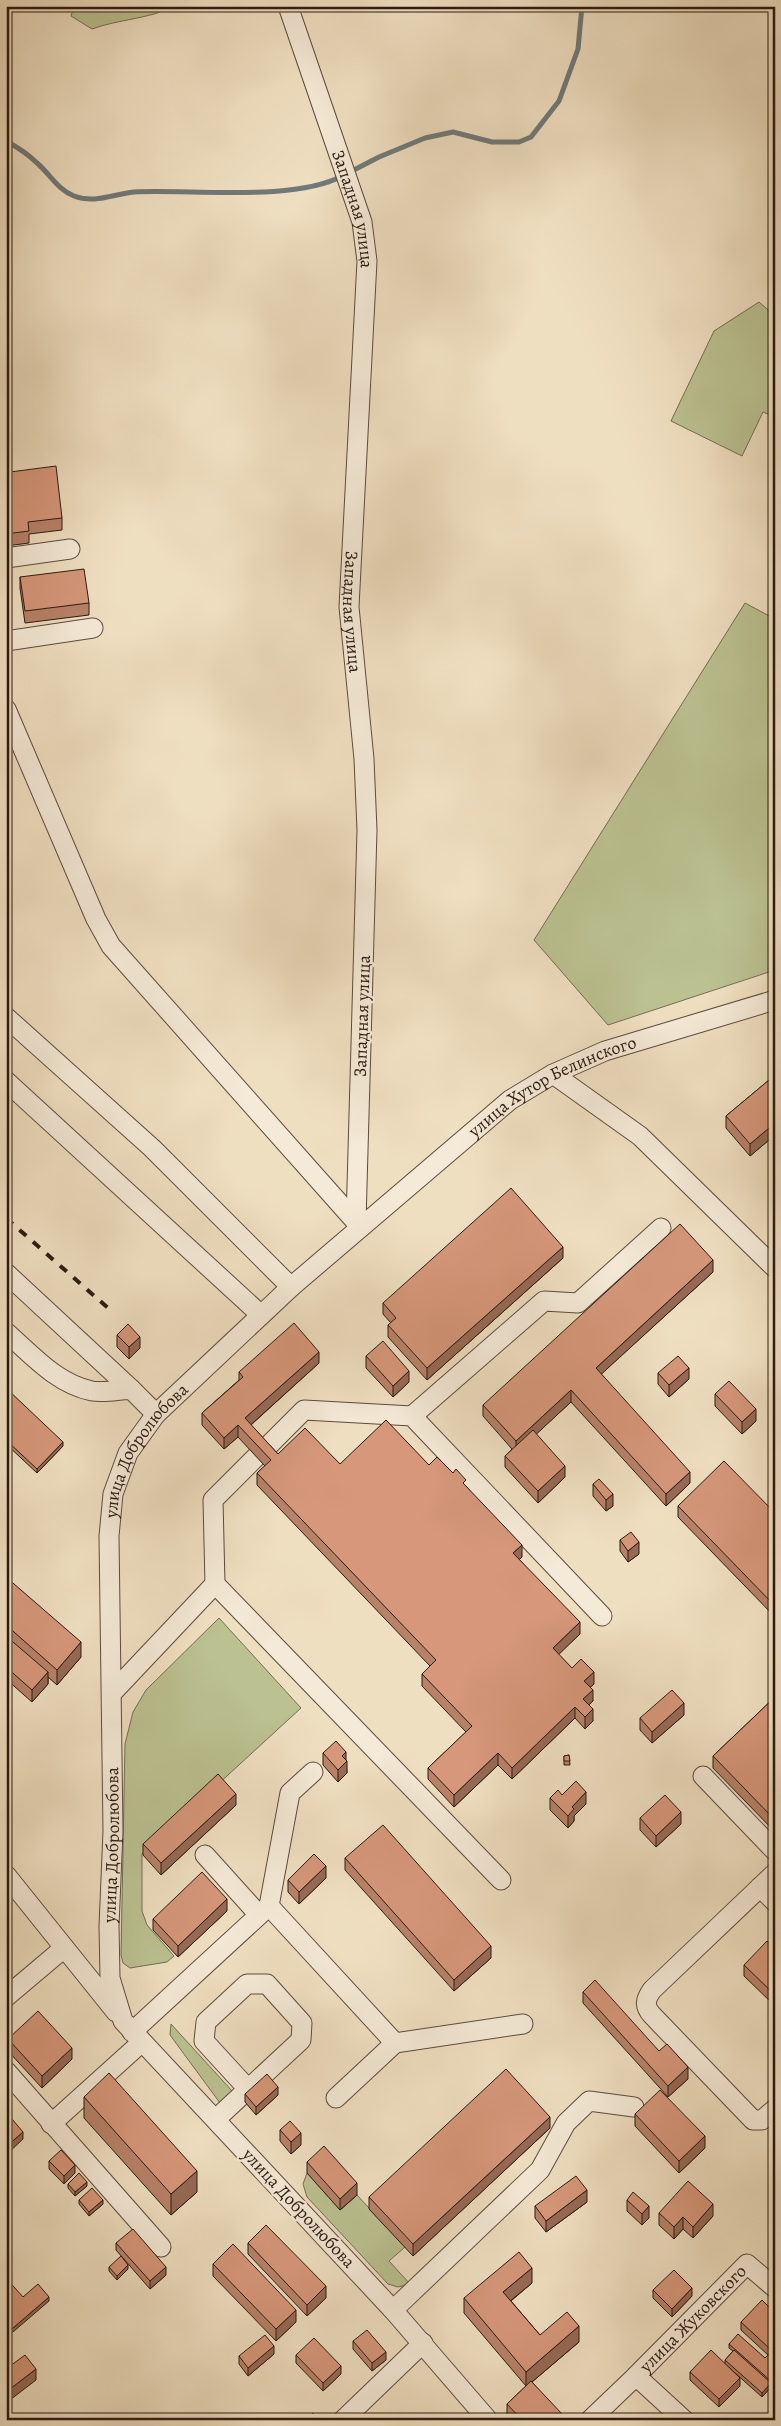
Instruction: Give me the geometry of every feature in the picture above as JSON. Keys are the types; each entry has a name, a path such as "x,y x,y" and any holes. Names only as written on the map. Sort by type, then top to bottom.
{"street":[{"name":"Западная улица","path":"288,6 362,222 367,261 349,607 364,759 367,830 358,1225"},
{"path":"6,558 70,548"},
{"path":"6,641 93,628"},
{"path":"6,709 96,919 111,946 358,1225"},
{"name":"улица Хутор Белинского","path":"358,1225 510,1100 553,1074 605,1051 775,1000"},
{"path":"6,1017 152,1148 291,1287"},
{"path":"553,1074 640,1136 775,1268"},
{"path":"6,1081 261,1315"},
{"name":"улица Добролюбова","path":"358,1225 156,1414 128,1453 113,1494 109,1536 113,1831 109,1926 110,1978 132,2032 216,2118 393,2310 488,2420"},
{"path":"412,1416 544,1301 578,1303 661,1228"},
{"path":"6,1273 156,1414"},
{"path":"6,1332 46,1368 69,1384 94,1391 131,1389"},
{"path":"501,1880 215,1584 213,1500 304,1410 412,1416 602,1616"},
{"path":"112,1694 215,1584"},
{"path":"51,2124 132,2032 264,1910 290,1793 313,1772"},
{"path":"703,1776 775,1851"},
{"path":"204,1855 264,1910 395,2043"},
{"path":"775,1873 652,1990 646,1999 646,2008 753,2120 762,2120 775,2110"},
{"path":"6,1875 132,2032"},
{"path":"760,1887 775,1902"},
{"path":"6,1997 64,1948"},
{"path":"216,2118 248,2089 301,2040 302,2023 266,1984 247,1984 206,2022 204,2041 248,2089"},
{"path":"336,2098 395,2043 523,2024"},
{"path":"6,2071 161,2247"},
{"path":"393,2310 540,2170 566,2123 589,2101 634,2107"},
{"name":"улица Жуковского","path":"636,2376 747,2264 775,2288"},
{"path":"343,2420 423,2343"},
{"path":"590,2420 636,2376 684,2420"}],"green space":[{"path":"74,6 175,6 155,14 92,29 71,16"},
{"path":"759,302 775,316 775,417 763,412 742,456 671,421 714,331"},
{"path":"745,603 775,619 775,970 608,1025 534,940"},
{"path":"219,1618 301,1708 142,1854 142,1911 147,1925 174,1956 167,1962 130,1968 123,1963 121,1955 125,1744 133,1712 146,1690"},
{"path":"171,2024 233,2092 220,2103 170,2035"},
{"path":"307,2173 340,2210 357,2195 405,2247 389,2261 410,2284 398,2287 388,2284 307,2197 303,2184"}],"building":[{"path":"9,464 10,472 56,466 62,518 28,522 29,531 6,534 6,465"},
{"path":"84,569 89,603 25,611 20,577"},
{"path":"775,1075 775,1123 750,1144 726,1116"},
{"path":"511,1188 563,1247 427,1368 388,1325 396,1318 383,1303"},
{"path":"680,1224 713,1260 596,1368 690,1472 666,1494 571,1390 516,1441 483,1405"},
{"path":"294,1323 319,1352 245,1418 278,1454 305,1428 340,1464 386,1420 429,1465 437,1457 453,1473 456,1469 466,1480 463,1483 522,1545 513,1553 580,1622 553,1648 572,1668 581,1659 594,1672 584,1681 593,1690 583,1699 593,1709 585,1717 575,1707 512,1768 498,1753 454,1795 428,1768 472,1726 422,1674 436,1660 257,1473 271,1460 238,1425 224,1438 202,1413 243,1377 239,1372"},
{"path":"128,1324 140,1337 129,1347 117,1335"},
{"path":"383,1341 409,1371 393,1386 366,1356"},
{"path":"678,1356 689,1368 669,1385 658,1373"},
{"path":"729,1381 756,1409 742,1422 715,1394"},
{"path":"6,1388 63,1442 37,1469 6,1440"},
{"path":"533,1430 565,1466 538,1491 505,1456"},
{"path":"724,1461 775,1513 775,1606 678,1506"},
{"path":"599,1479 613,1494 606,1500 593,1484"},
{"path":"631,1532 639,1542 628,1551 620,1540"},
{"path":"6,1577 81,1642 57,1670 6,1625"},
{"path":"6,1636 48,1672 32,1690 6,1667"},
{"path":"672,1690 684,1703 652,1732 640,1718"},
{"path":"775,1697 775,1820 713,1756"},
{"path":"336,1741 346,1752 342,1756 347,1761 338,1770 323,1753"},
{"path":"569,1755 570,1761 564,1761 564,1756"},
{"path":"218,1774 236,1794 161,1863 143,1844"},
{"path":"576,1781 586,1792 572,1807 574,1809 568,1816 550,1798 558,1790 562,1795"},
{"path":"665,1795 681,1812 656,1836 640,1818"},
{"path":"383,1825 491,1946 454,1980 345,1858"},
{"path":"314,1854 326,1866 299,1892 288,1880"},
{"path":"202,1872 227,1899 178,1946 153,1919"},
{"path":"767,1941 775,1948 775,1995 744,1965"},
{"path":"595,1980 659,2051 667,2044 688,2067 668,2086 583,1992"},
{"path":"38,2011 72,2048 42,2076 8,2039"},
{"path":"506,2069 550,2117 413,2244 369,2197"},
{"path":"109,2073 197,2171 171,2194 84,2097"},
{"path":"267,2074 278,2087 256,2107 245,2094"},
{"path":"660,2090 705,2136 679,2161 635,2114"},
{"path":"6,2118 10,2122 12,2119 23,2132 7,2146"},
{"path":"290,2121 301,2133 291,2142 280,2130"},
{"path":"324,2146 357,2183 340,2199 307,2162"},
{"path":"61,2150 75,2165 64,2176 49,2161"},
{"path":"79,2173 87,2182 75,2192 68,2184"},
{"path":"576,2176 587,2190 546,2221 535,2206"},
{"path":"688,2181 713,2204 693,2227 683,2217 674,2227 659,2213"},
{"path":"92,2188 103,2200 89,2212 79,2200"},
{"path":"633,2192 649,2206 642,2214 627,2200"},
{"path":"266,2225 326,2286 307,2305 248,2243"},
{"path":"133,2229 166,2267 150,2281 116,2243"},
{"path":"233,2244 296,2310 276,2329 213,2264"},
{"path":"519,2252 532,2268 503,2292 540,2335 567,2312 579,2326 526,2372 464,2298"},
{"path":"121,2256 128,2265 117,2276 109,2267"},
{"path":"674,2270 692,2288 672,2309 653,2290"},
{"path":"6,2278 23,2297 38,2284 49,2297 6,2334"},
{"path":"762,2300 775,2313 775,2345 770,2349 741,2322"},
{"path":"367,2330 386,2352 372,2363 353,2341"},
{"path":"738,2334 765,2358 768,2355 775,2361 775,2379 772,2382 729,2344"},
{"path":"265,2335 274,2346 248,2368 239,2356"},
{"path":"314,2338 341,2366 323,2383 296,2355"},
{"path":"711,2350 740,2378 719,2399 690,2372"},
{"path":"734,2350 771,2383 762,2393 725,2360"},
{"path":"25,2355 36,2369 6,2392 6,2369"},
{"path":"531,2381 563,2415 559,2420 522,2420 507,2404"},
{"path":"313,2413 320,2420 305,2420"}],"waterway":[{"path":"350,172 379,157 425,138 453,132 492,142 519,142 531,137 559,101 578,49 582,6"},
{"path":"6,141 42,167 63,190 74,196 89,199 134,192 270,192 322,184 342,176"}],"railway":[{"path":"6,1218 108,1308"}]}
